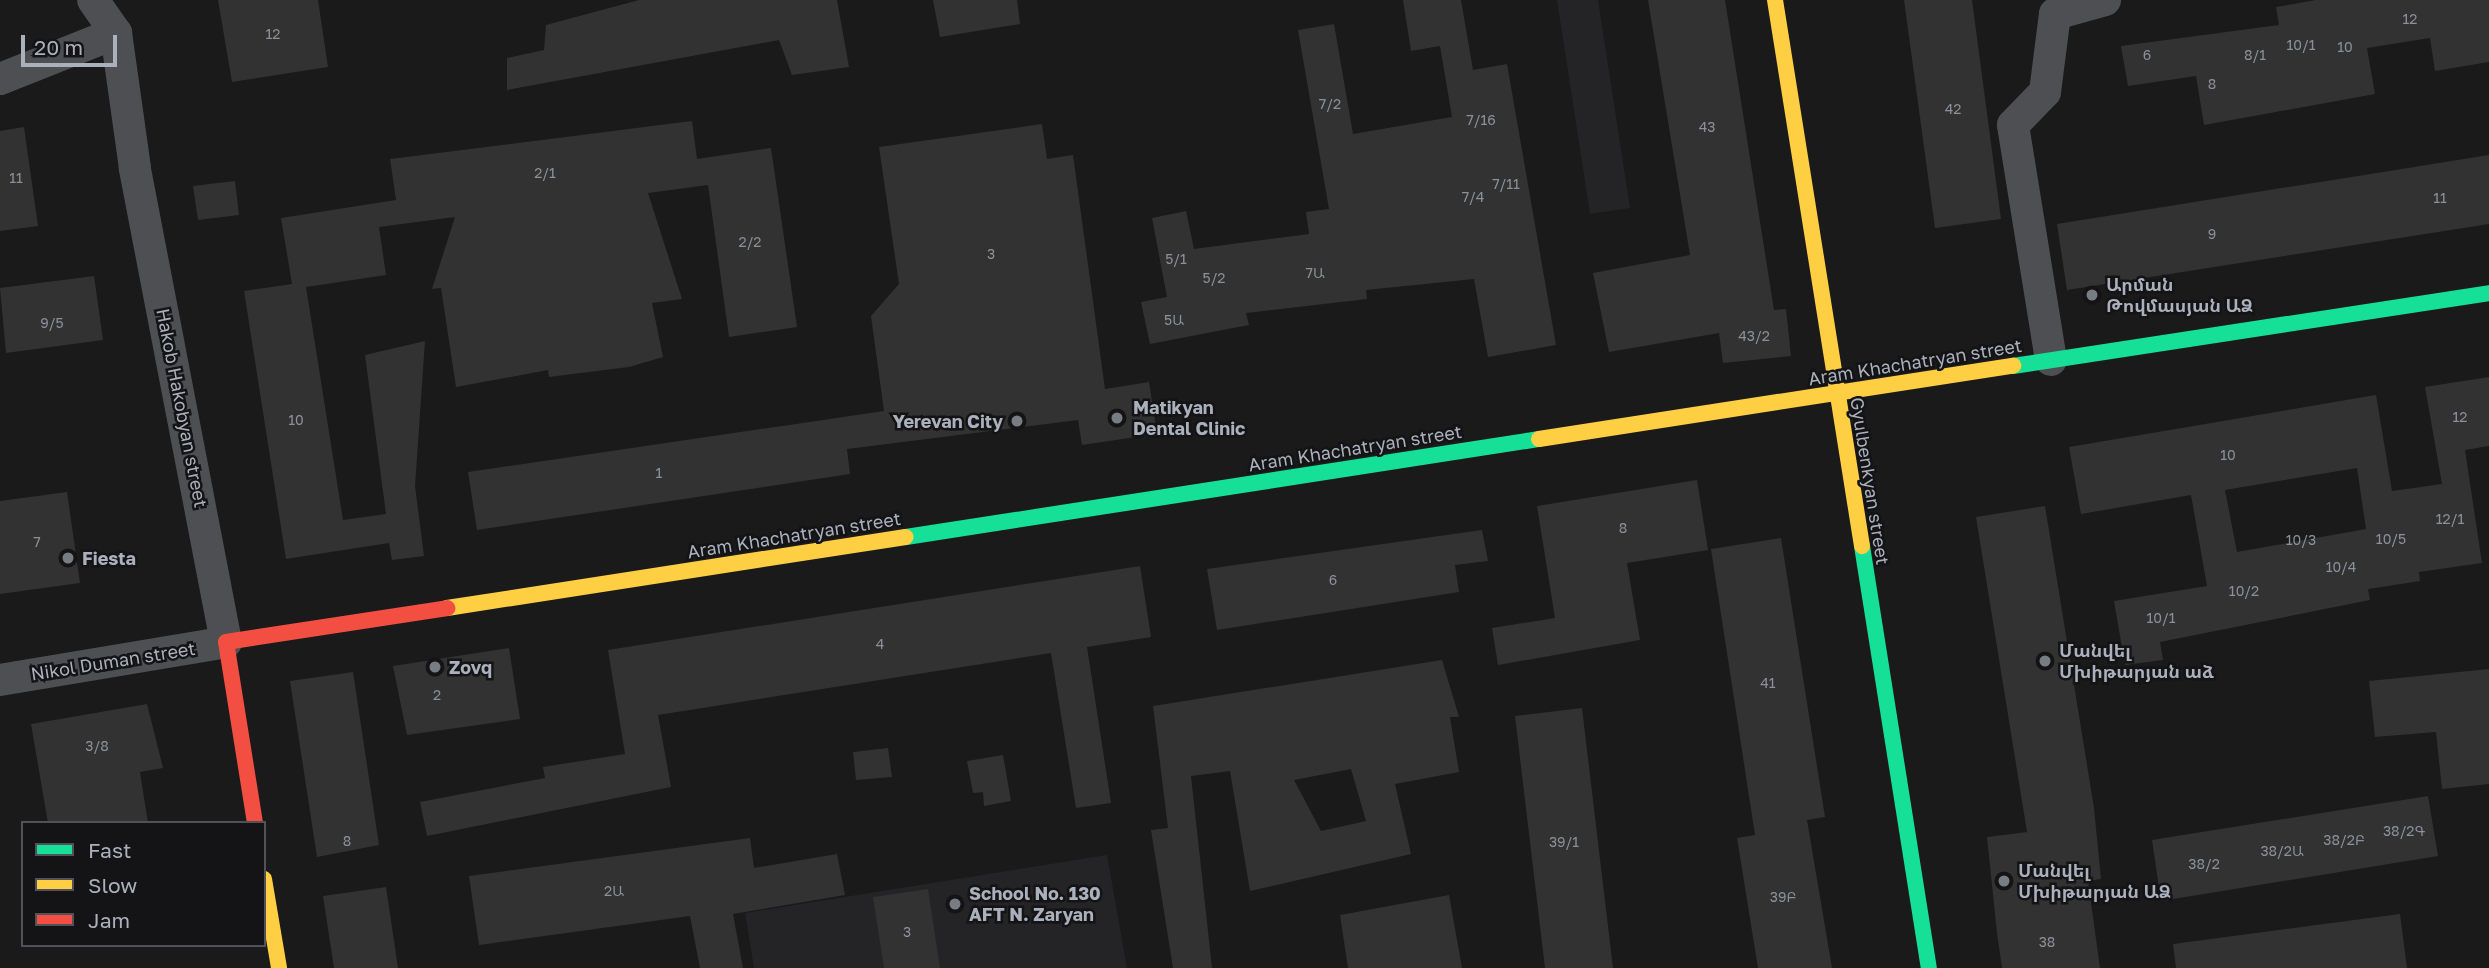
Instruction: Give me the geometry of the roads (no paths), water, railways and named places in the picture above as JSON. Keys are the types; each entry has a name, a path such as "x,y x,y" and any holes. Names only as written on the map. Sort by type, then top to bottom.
{"street":[{"name":"Hakob Hakobyan street","path":"93,0 116,33 135,168 226,642 255,821"},
{"name":"Gyulbenkyan street","path":"1775,0 1929,968"},
{"path":"2051,360 2013,125 2045,92 2055,14 2105,0"},
{"path":"0,79 116,33"},
{"name":"Aram Khachatryan street","path":"226,642 2489,293"},
{"name":"Nikol Duman street","path":"0,680 226,642"},
{"path":"266,891 279,968"}],"place":[{"name":"Արման Թովմասյան ԱՁ","path":"2092,295"},
{"name":"Matikyan Dental Clinic","path":"1117,418"},
{"name":"Yerevan City","path":"1017,421"},
{"name":"Fiesta","path":"68,558"},
{"name":"Մանվել Մխիթարյան աձ","path":"2045,661"},
{"name":"Zovq","path":"435,667"},
{"name":"Մանվել Մխիթարյան ԱՁ","path":"2004,881"},
{"name":"School No. 130 AFT N. Zaryan","path":"955,904"}]}
